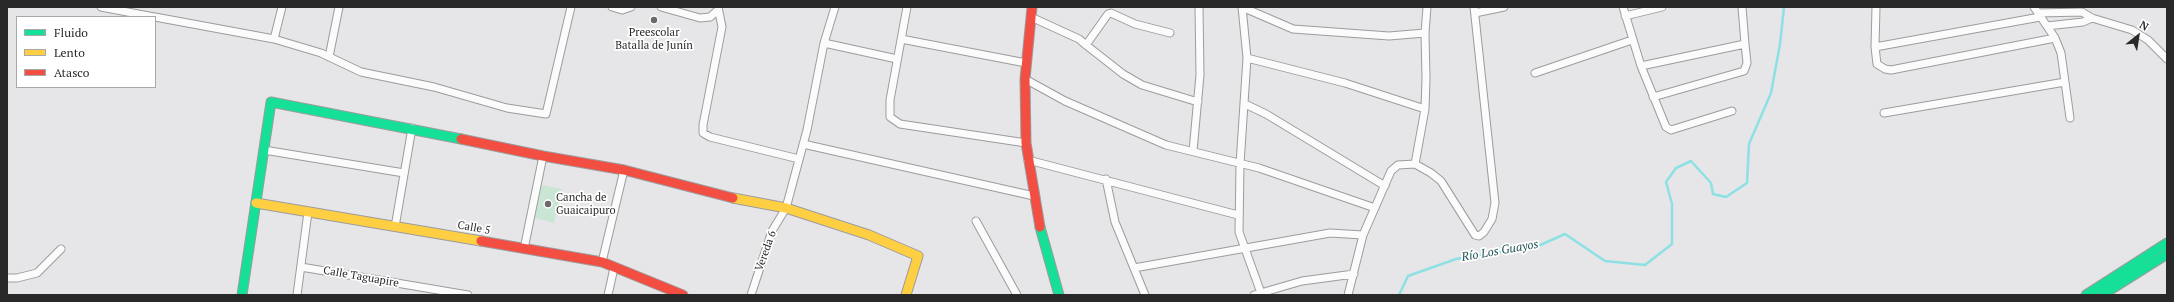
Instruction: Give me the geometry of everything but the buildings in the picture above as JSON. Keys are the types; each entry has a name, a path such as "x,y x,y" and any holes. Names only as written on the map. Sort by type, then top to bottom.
{"street":[{"path":"101,7 149,16"},
{"path":"274,39 282,7"},
{"path":"329,57 339,7"},
{"path":"156,17 274,39 321,53 361,72 434,87 507,108 546,114 571,7"},
{"path":"612,7 622,10 631,7"},
{"path":"661,7 700,18 710,17 718,9"},
{"name":"Vereda 6","path":"751,295 772,230 786,208 803,144 824,43 835,7"},
{"path":"907,7 890,100 890,117 900,124 1026,143"},
{"path":"1032,7 1025,79 1026,143 1040,229 1059,295"},
{"path":"1194,151 1198,102 1199,7"},
{"path":"1354,274 1302,281 1258,294 1246,250 1239,232 1238,214 1240,164 1247,58 1242,7 1293,29 1389,36 1425,33"},
{"path":"1416,164 1425,109 1425,33 1427,7"},
{"path":"1348,295 1363,235 1391,171 1398,165 1416,164 1441,181 1475,235 1479,236 1484,232 1492,219 1495,203 1475,10 1504,7"},
{"path":"1623,7 1641,66 1663,124 1668,130 1732,111"},
{"path":"1625,16 1662,7"},
{"path":"1653,97 1744,71 1747,63 1742,7"},
{"path":"1876,7 1875,48 1877,64 1884,69 1891,70 2055,38"},
{"path":"718,9 722,27 703,125 703,133 710,137 798,159"},
{"path":"1875,48 2037,12 2082,12 2092,18 2141,34 2167,59"},
{"path":"2037,12 2055,38 2061,53 2070,118"},
{"path":"1086,45 1108,14 1135,24 1170,33"},
{"path":"1031,17 1079,39 1123,74 1142,85 1198,102"},
{"path":"2047,26 2083,22 2092,18"},
{"path":"901,39 1026,62"},
{"path":"1535,73 1632,40"},
{"path":"824,43 897,59"},
{"path":"1641,66 1745,44"},
{"path":"1247,58 1345,83 1425,109"},
{"path":"1025,79 1065,101 1166,145 1259,168 1375,208"},
{"path":"1884,113 2065,82"},
{"path":"242,295 272,102 412,128 543,156 624,170 737,199 786,208 869,235 918,256 906,295"},
{"path":"1245,104 1266,114 1384,186"},
{"path":"395,227 412,128"},
{"path":"803,144 1034,196"},
{"path":"264,150 404,173"},
{"path":"524,249 543,156"},
{"path":"1028,160 1238,214"},
{"path":"602,262 624,170"},
{"path":"1106,179 1115,222 1145,295"},
{"name":"Calle 5","path":"256,203 602,262 683,295"},
{"path":"297,295 308,212"},
{"path":"976,221 1017,295"},
{"path":"1134,268 1246,250 1330,233 1363,235"},
{"path":"2086,295 2167,243"},
{"path":"7,278 17,278 37,273 61,249"},
{"path":"2102,295 2167,254"},
{"name":"Calle Taguapire","path":"301,267 468,295"},
{"path":"608,295 614,268"}],"green space":[{"name":"Cancha de Guaicaipuro","path":"542,185 562,189 554,223 535,218"}],"waterway":[{"name":"Río Los Guayos","path":"1399,295 1408,276 1456,259 1538,246 1565,234 1605,261 1645,265 1672,244 1672,204 1666,182 1676,168 1691,161 1711,183 1713,194 1726,197 1747,183 1749,144 1771,93 1780,44 1784,7"}],"traffic: fast":[{"path":"242,295 271,102 461,139"},
{"path":"1040,227 1059,295"},
{"path":"2086,295 2167,243"},
{"path":"2102,295 2167,254"}],"traffic: slow":[{"path":"733,198 786,208 869,235 918,256 906,295"},
{"path":"256,203 481,241"}],"traffic: jam":[{"path":"1032,7 1025,79 1026,143 1040,227"},
{"path":"461,139 543,156 624,170 733,198"},
{"path":"481,241 602,262 683,295"}],"place":[{"name":"Preescolar Batalla de Junín","path":"654,20"},
{"name":"Cancha de Guaicaipuro","path":"548,204"}]}
